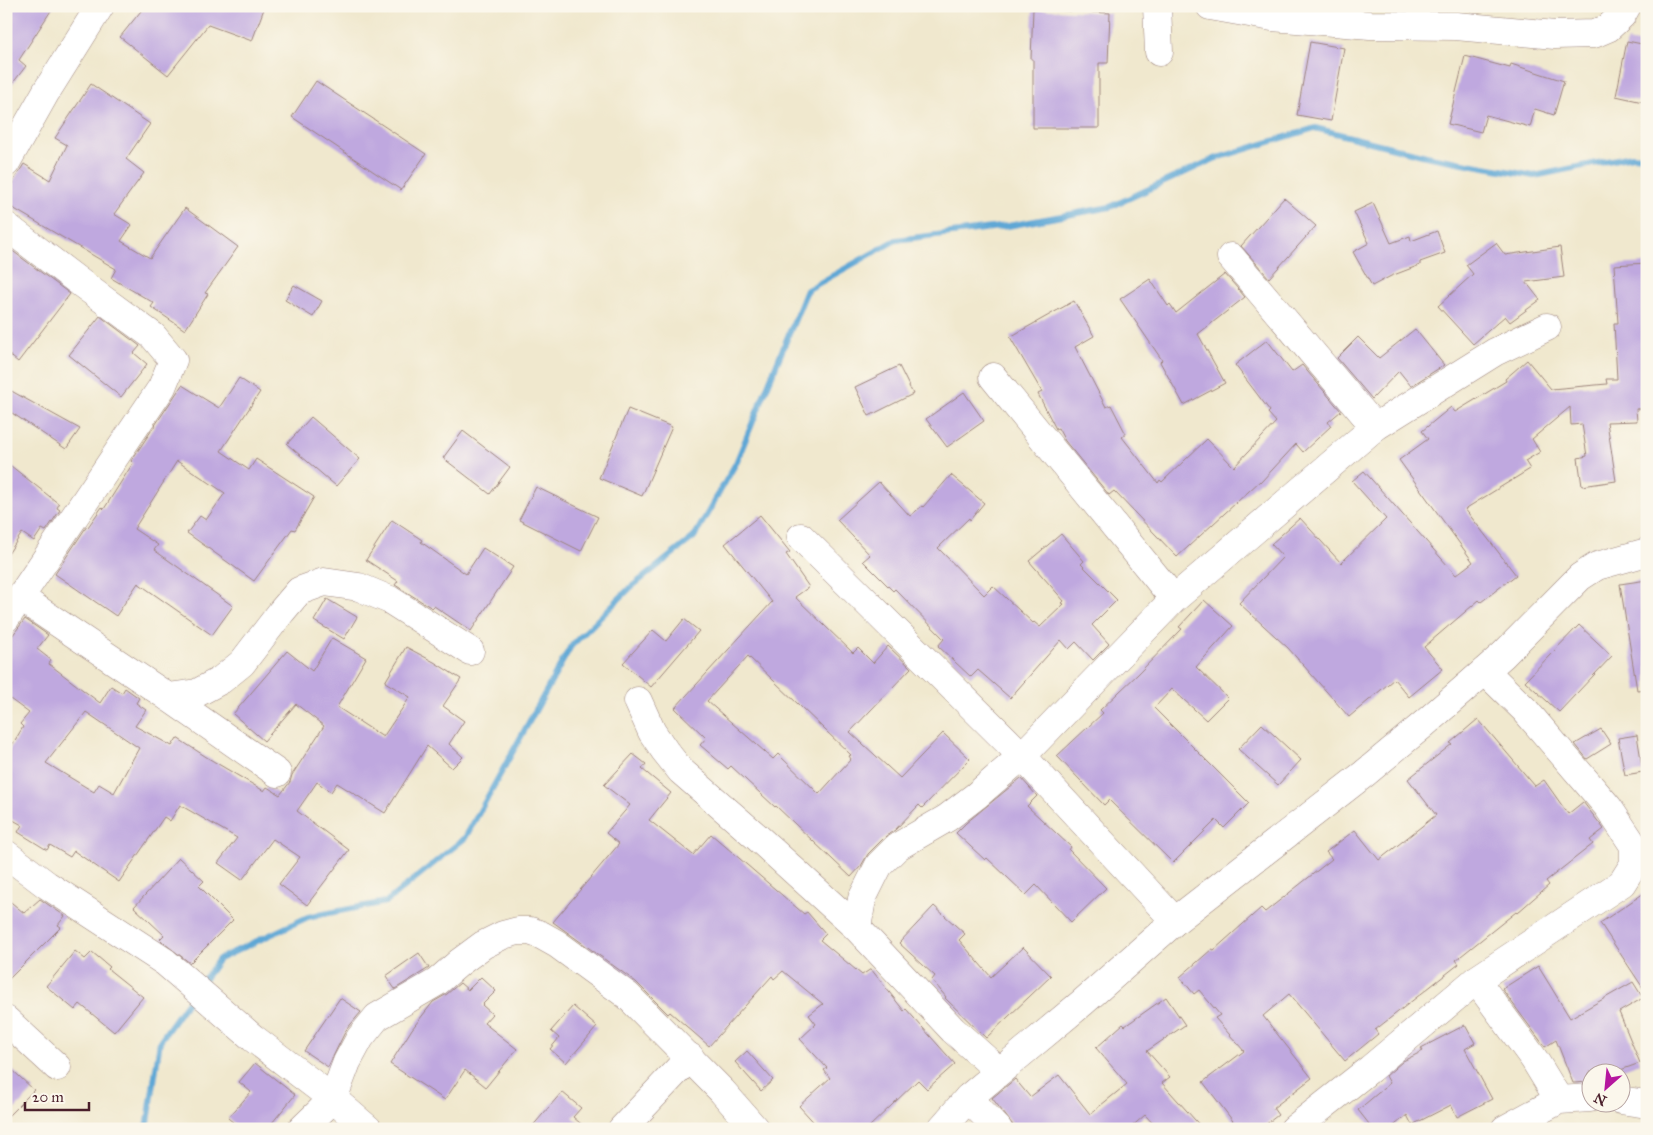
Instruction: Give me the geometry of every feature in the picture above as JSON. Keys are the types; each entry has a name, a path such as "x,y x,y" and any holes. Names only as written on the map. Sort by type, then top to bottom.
{"street":[{"path":"6,163 46,92 100,6"},
{"path":"1157,6 1159,52"},
{"path":"1210,6 1282,18 1370,25 1456,26 1555,35 1594,34 1608,28 1622,15 1627,6"},
{"path":"6,226 153,336 173,360 162,387 14,608 168,697 277,774"},
{"path":"1231,257 1375,428"},
{"path":"857,928 862,899 879,865 897,848 947,818 1022,756 1174,599 1375,428 1495,352 1547,327"},
{"path":"993,377 1174,599"},
{"path":"801,537 1022,756 1175,921"},
{"path":"941,1129 968,1098 1082,1003 1175,921 1364,774 1485,671 1580,577 1597,566 1647,552"},
{"path":"168,697 197,693 221,680 242,663 299,591 324,582 359,588 390,600 470,651"},
{"path":"1294,1129 1370,1069 1476,980 1622,883 1634,864 1634,846 1608,807 1525,710 1485,671"},
{"path":"638,701 652,732 664,751 681,771 857,928 953,1030 999,1072"},
{"path":"6,854 46,885 165,962 253,1038 333,1099 368,1129"},
{"path":"302,1129 333,1099 347,1062 360,1038 377,1016 437,982 483,945 503,935 518,931 530,931 541,935 628,996 690,1057 755,1129"},
{"path":"1476,980 1534,1059 1560,1100"},
{"path":"6,1020 57,1067"},
{"path":"622,1129 690,1057"},
{"path":"968,1098 998,1129"},
{"path":"1505,1129 1560,1100 1580,1099"},
{"path":"1630,1101 1647,1104"}],"building":[{"path":"6,6 54,6 19,60 26,66 6,92"},
{"path":"145,6 265,6 252,41 208,25 168,75 120,37"},
{"path":"1033,9 1110,13 1108,63 1099,63 1099,128 1033,128 1033,59 1031,59"},
{"path":"1627,41 1647,45 1647,103 1616,96"},
{"path":"1310,42 1344,48 1331,121 1297,115"},
{"path":"1465,56 1510,68 1511,64 1564,81 1554,115 1535,109 1530,127 1486,115 1481,132 1448,124"},
{"path":"316,81 426,154 401,190 292,117"},
{"path":"91,84 150,124 126,159 144,173 114,214 132,225 121,241 150,258 185,208 238,247 205,293 208,294 185,330 151,307 154,303 111,278 116,269 6,204 6,193 24,164 50,180 67,145 55,138"},
{"path":"1284,198 1316,226 1269,278 1241,246"},
{"path":"1373,203 1391,243 1410,236 1411,241 1437,231 1445,253 1420,262 1420,265 1391,276 1372,286 1353,252 1369,243 1354,212"},
{"path":"1496,243 1505,255 1560,247 1564,277 1526,282 1540,300 1510,322 1505,316 1473,344 1438,306 1473,274 1466,265"},
{"path":"6,246 70,294 18,362 6,352"},
{"path":"1647,263 1647,408 1636,409 1637,421 1607,422 1616,481 1582,486 1578,458 1587,456 1582,424 1571,425 1570,407 1532,439 1540,452 1525,461 1530,469 1465,509 1516,575 1481,602 1479,600 1424,647 1443,669 1409,697 1394,679 1349,717 1288,648 1239,603 1283,557 1271,544 1300,518 1341,563 1386,519 1352,481 1364,471 1456,575 1473,562 1399,460 1428,439 1422,431 1451,407 1455,412 1506,381 1505,379 1527,360 1551,389 1607,384 1606,379 1617,379 1614,323 1618,323 1614,265"},
{"path":"1225,274 1245,297 1198,334 1225,383 1184,405 1160,362 1162,360 1120,299 1150,279 1168,306 1170,304 1176,313"},
{"path":"294,285 322,301 313,317 285,300"},
{"path":"1074,301 1094,336 1075,347 1106,407 1111,405 1126,434 1122,437 1158,483 1160,480 1162,482 1207,439 1234,467 1276,422 1268,413 1270,411 1235,365 1267,340 1292,372 1302,365 1341,411 1328,422 1331,426 1303,452 1296,444 1261,482 1177,557 1114,491 1109,495 1065,441 1058,428 1056,429 1038,394 1042,392 1010,337"},
{"path":"100,316 140,346 134,353 147,364 121,397 69,355"},
{"path":"1415,329 1444,365 1411,386 1399,371 1372,399 1337,358 1358,337 1379,358"},
{"path":"899,366 913,394 869,416 855,387"},
{"path":"239,378 260,392 221,451 249,470 256,459 314,497 295,530 292,529 254,581 187,533 200,516 206,520 225,493 177,461 134,529 158,545 154,550 233,606 212,635 138,583 116,616 55,574 87,526 102,507 104,509 133,463 131,461 182,385 219,408"},
{"path":"6,388 80,429 66,449 6,409"},
{"path":"964,392 984,421 947,447 926,419"},
{"path":"628,409 672,427 642,496 599,478"},
{"path":"311,417 360,459 336,486 287,444"},
{"path":"463,431 510,467 490,494 443,458"},
{"path":"6,462 59,504 57,508 60,510 46,531 42,529 34,541 22,533 6,557"},
{"path":"951,475 984,503 970,520 969,518 938,548 984,595 993,586 1033,623 1040,627 1064,604 1062,603 1064,601 1029,561 1061,534 1084,561 1081,564 1117,600 1092,625 1109,644 1093,660 1076,642 1069,649 1061,640 1010,698 978,670 971,677 938,646 944,639 895,589 893,591 863,561 870,555 837,520 879,482 910,516 923,507"},
{"path":"536,487 598,517 581,551 519,520"},
{"path":"760,515 790,552 786,554 809,587 795,597 853,653 858,648 873,663 888,646 911,668 850,732 900,778 943,733 970,759 922,808 919,805 895,830 886,836 868,854 861,866 851,877 731,766 728,769 700,745 706,738 675,708 772,602 725,544","holes":["748,656 851,755 849,756 851,759 819,794 778,754 773,759 707,701"]},
{"path":"392,520 422,540 421,542 466,574 483,548 513,567 471,631 434,606 432,608 395,585 398,581 366,560"},
{"path":"1647,580 1647,689 1637,690 1620,584"},
{"path":"327,599 357,617 344,639 314,621"},
{"path":"1204,600 1233,626 1196,667 1228,698 1206,720 1172,689 1154,708 1249,803 1224,828 1216,820 1173,863 1109,800 1104,805 1057,756 1103,713 1100,710 1182,629 1179,627"},
{"path":"25,619 48,635 37,649 51,660 49,664 100,703 111,686 122,693 125,688 139,698 136,703 146,710 135,726 172,746 177,738 264,791 267,787 280,795 324,726 296,704 264,741 233,714 287,651 312,671 332,638 366,658 337,707 383,737 410,697 385,682 406,647 461,679 443,706 464,721 449,744 463,757 452,768 427,746 385,813 337,783 331,792 317,782 297,811 349,850 307,905 279,884 300,857 273,839 242,880 218,863 237,838 180,805 170,821 164,817 119,882 74,851 70,857 50,845 47,850 18,832 22,825 6,816 6,755 23,727 20,724 29,713 6,696 6,644","holes":["86,712 139,748 114,793 99,784 94,792 46,763"]},
{"path":"684,619 699,631 651,687 623,663 653,630 666,641"},
{"path":"1579,625 1612,656 1559,712 1525,681"},
{"path":"1478,719 1535,786 1544,780 1568,814 1583,802 1604,829 1590,840 1593,844 1546,881 1549,885 1517,913 1456,960 1459,964 1375,1030 1378,1034 1345,1061 1289,994 1263,1016 1312,1078 1273,1108 1278,1115 1260,1129 1239,1129 1203,1082 1244,1051 1215,1018 1220,1015 1199,990 1194,994 1180,977 1261,908 1265,912 1332,859 1326,852 1355,830 1379,860 1436,815 1408,779 1452,744 1450,743"},
{"path":"1262,724 1301,760 1278,785 1238,749"},
{"path":"1601,729 1611,744 1587,759 1575,744"},
{"path":"1637,735 1643,772 1625,775 1618,738"},
{"path":"633,754 646,764 642,769 671,793 649,820 693,855 711,834 804,914 807,912 826,934 820,940 862,975 871,969 904,1011 906,1009 955,1064 927,1089 918,1080 867,1129 820,1129 799,1106 830,1078 824,1070 827,1068 800,1039 816,1024 809,1015 823,1004 783,971 774,979 772,976 709,1046 670,1012 668,1014 636,982 553,922 619,844 606,833 630,805 604,785"},
{"path":"1021,778 1037,796 1027,806 1071,847 1069,850 1106,888 1071,922 1036,885 1026,895 987,858 985,860 956,833"},
{"path":"179,858 204,881 199,886 233,920 190,963 160,939 164,935 134,907"},
{"path":"1647,891 1647,994 1600,923"},
{"path":"6,898 24,913 40,899 65,916 58,925 61,927 6,982"},
{"path":"934,906 965,934 959,940 991,977 1023,947 1051,976 986,1038 945,998 932,980 935,976 899,943"},
{"path":"75,951 85,959 92,952 110,967 108,969 143,997 114,1032 80,1004 75,1010 46,986"},
{"path":"419,953 429,968 395,989 386,976"},
{"path":"1538,966 1570,1018 1633,982 1643,998 1619,1012 1640,1063 1630,1067 1630,1062 1580,1062 1580,1083 1573,1083 1556,1040 1545,1047 1502,989"},
{"path":"481,977 496,991 482,1005 492,1014 484,1023 517,1049 486,1087 465,1070 445,1100 390,1064 412,1029 433,1002 447,994 460,983 468,990"},
{"path":"1166,997 1185,1025 1147,1051 1170,1077 1162,1083 1203,1129 1158,1129 1145,1115 1129,1129 1016,1129 992,1098 1015,1079 1030,1097 1059,1075 1090,1114 1127,1084 1096,1048 1123,1024 1125,1026"},
{"path":"340,998 361,1012 346,1030 328,1067 304,1051"},
{"path":"573,1006 597,1027 566,1063 550,1049 559,1038 551,1031"},
{"path":"1465,1025 1475,1043 1465,1049 1492,1099 1457,1117 1451,1105 1412,1125 1407,1115 1390,1129 1373,1129 1358,1110 1390,1083 1386,1076 1403,1061 1423,1051 1421,1048"},
{"path":"747,1051 773,1080 761,1091 735,1062"},
{"path":"255,1063 295,1095 267,1129 241,1129 228,1118 251,1092 239,1082"},
{"path":"6,1064 34,1090 6,1118"},
{"path":"562,1092 581,1108 573,1117 587,1129 530,1129"}],"waterway":[{"path":"201,984 219,959 308,917 386,902 465,838 571,646 630,588 694,537 736,463 807,290 896,240 1008,226 1110,207 1214,159 1315,128 1430,157 1534,176 1632,156 1647,157"},
{"path":"147,1129 160,1041 193,994"}]}
